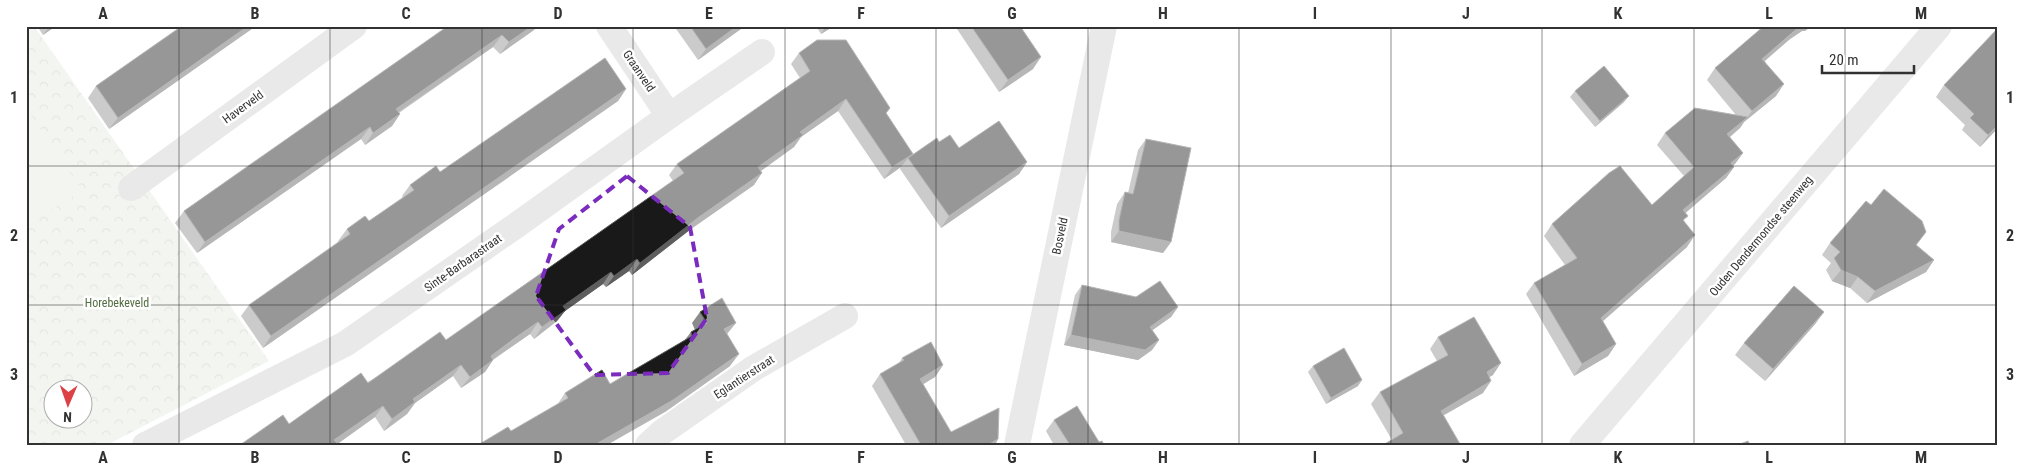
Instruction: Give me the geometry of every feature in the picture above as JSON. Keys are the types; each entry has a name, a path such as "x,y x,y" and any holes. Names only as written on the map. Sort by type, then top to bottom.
{"street":[{"name":"Haverveld","path":"131,188 354,26"},
{"name":"Graanveld","path":"609,26 669,116"},
{"name":"Bosveld","path":"1017,445 1104,26"},
{"name":"Ouden Dendermondse steenweg","path":"1582,445 1939,26"},
{"name":"Sinte-Barbarastraat","path":"146,445 345,344 762,52"},
{"name":"Eglantierstraat","path":"648,445 661,433 754,368 845,316"}],"highlighted area":[{"path":"627,176 690,227 707,318 668,373 594,375 536,296 559,229"}],"green space":[{"name":"Horebekeveld","path":"26,26 34,26 269,361 107,445 26,445"},
{"path":"26,108 82,190 26,227"},
{"path":"73,431 78,445 46,445"}],"building":[{"path":"182,26 248,26 118,118 96,86"},
{"path":"448,26 532,26 509,42 502,35 396,109 400,114 373,133 370,127 205,242 184,211"},
{"path":"690,26 737,26 706,49"},
{"path":"971,26 1020,26 1041,57 1008,80"},
{"path":"1764,26 1800,26 1762,59 1784,84 1752,111 1715,68"},
{"path":"1998,28 1998,125 1988,135 1970,118 1974,114 1944,85"},
{"path":"817,40 846,40 890,108 886,113 913,154 892,167 846,99 800,132 803,135 758,167 762,173 699,217 640,263 637,259 614,276 611,272 563,306 566,310 542,327 538,322 515,338 491,356 493,360 470,377 461,365 413,399 415,402 392,419 383,406 334,440 337,443 335,445 240,445 283,415 289,424 361,373 368,383 440,332 446,340 684,173 677,164 810,71 799,53"},
{"path":"605,58 626,89 271,336 249,305 350,234 347,229 365,216 369,221 414,190 410,185 436,166 440,172"},
{"path":"1604,66 1629,96 1600,121 1575,91"},
{"path":"1695,108 1748,117 1727,134 1743,153 1731,163 1734,167 1683,210 1688,216 1683,220 1695,235 1601,318 1616,344 1582,364 1534,283 1577,258 1552,224 1609,173 1620,166 1652,205 1694,167 1665,133"},
{"path":"999,121 1027,162 949,216 908,158 937,138 939,142 950,135 959,148"},
{"path":"1146,139 1191,148 1171,242 1119,231 1119,220 1125,192 1133,194"},
{"path":"1884,189 1922,221 1926,232 1916,245 1934,260 1875,291 1858,277 1841,270 1834,258 1840,252 1830,243 1866,201 1871,205"},
{"path":"1160,281 1178,307 1150,327 1159,340 1145,350 1071,335 1082,285 1136,297"},
{"path":"1794,286 1824,312 1773,369 1744,343"},
{"path":"722,298 736,323 724,329 739,354 673,400 598,443 598,445 478,445 508,427 511,431 568,398 565,393 602,370 610,384 692,336 691,332 707,323 700,312"},
{"path":"1474,317 1501,363 1487,372 1491,381 1441,411 1460,444 1383,445 1403,433 1380,392 1448,355 1438,337"},
{"path":"931,342 943,365 920,379 951,432 999,408 998,439 988,445 921,445 880,374 904,360 902,358"},
{"path":"1344,348 1362,380 1331,398 1313,366"},
{"path":"1077,406 1099,442 1102,441 1104,445 1070,445 1054,420"},
{"path":"1748,441 1750,445 1738,445"}]}
